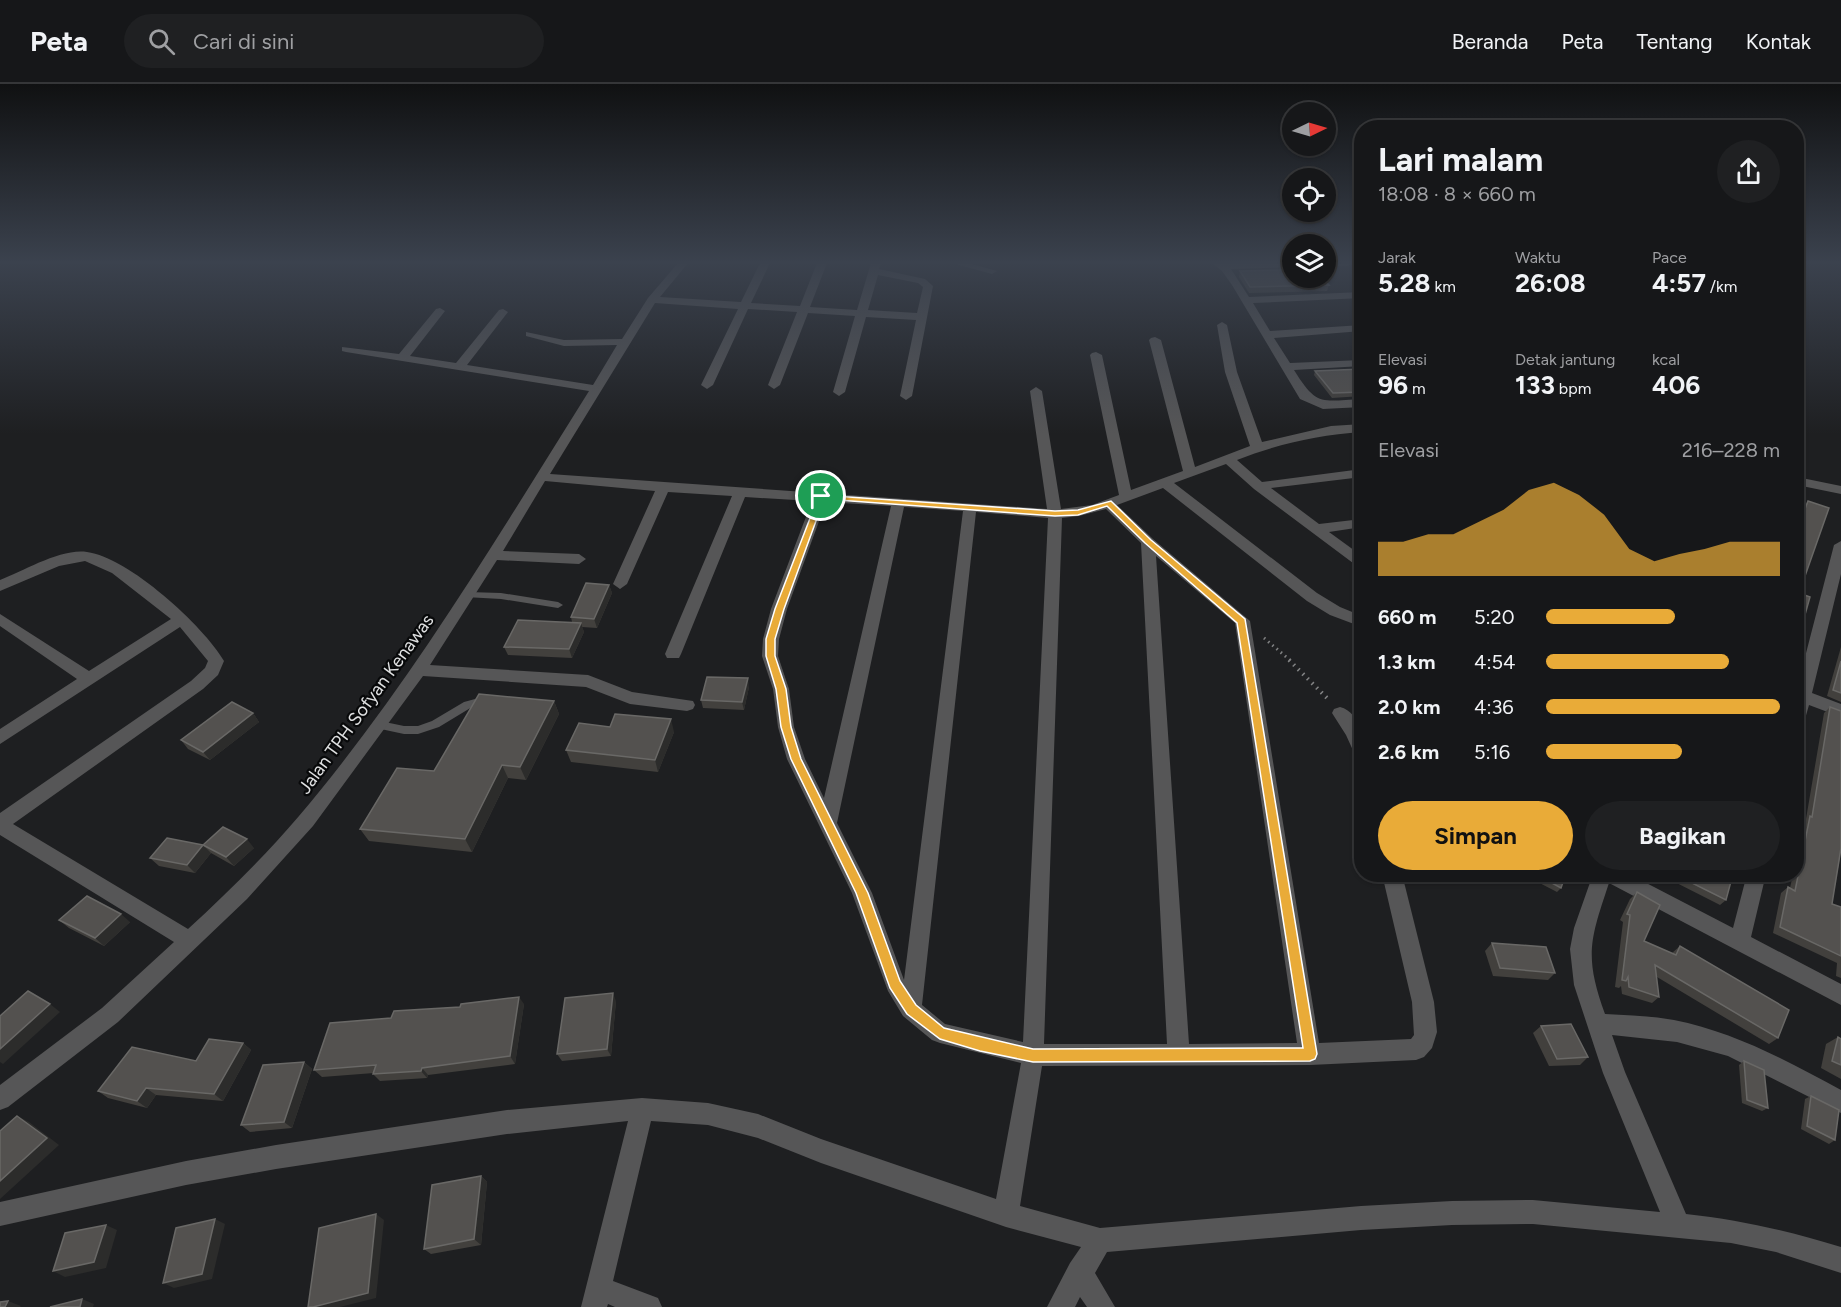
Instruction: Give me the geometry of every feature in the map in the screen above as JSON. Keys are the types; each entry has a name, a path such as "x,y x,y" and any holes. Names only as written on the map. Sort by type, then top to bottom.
{"street":[{"path":"402,358 432,320"},
{"path":"459,367 497,320"},
{"name":"Jalan TPH Sofyan Kenawas","path":"0,1100 110,1015 240,892 306,821 380,725 468,595 639,320"},
{"path":"707,385 737,320"},
{"path":"774,385 800,320"},
{"path":"839,392 860,320"},
{"path":"906,396 921,320"},
{"path":"1258,320 1304,396 1314,403 1330,406 1354,404"},
{"path":"1222,325 1231,372 1257,447"},
{"path":"1267,335 1354,329"},
{"path":"530,334 564,343 625,342"},
{"path":"1155,340 1190,473"},
{"path":"346,349 596,389"},
{"path":"1096,355 1126,496"},
{"path":"1288,367 1354,363"},
{"path":"1006,1215 1033,1055 1055,514 1036,391"},
{"path":"542,477 662,489 821,496 1055,514 1078,512 1108,503 1257,447 1297,436 1354,429"},
{"path":"1228,459 1259,486 1354,557"},
{"path":"1259,486 1354,474"},
{"path":"1164,483 1312,597 1335,611 1354,619"},
{"path":"1804,483 1841,490"},
{"path":"620,584 662,489"},
{"path":"673,654 741,491"},
{"path":"821,496 779,609 771,639 770,656 781,689 786,727 796,759 866,903 895,984 911,1009 940,1033 1033,1055 1310,1054 1416,1049 1424,1041 1426,1032 1423,1002 1394,882"},
{"path":"828,822 899,501"},
{"path":"1108,503 1148,542 1242,621 1310,1054"},
{"path":"911,1009 970,506"},
{"path":"1316,529 1354,524"},
{"path":"1148,542 1179,1055"},
{"path":"1804,680 1841,545"},
{"path":"493,555 579,559"},
{"path":"0,586 57,562 86,556 100,559 131,579 182,619 215,657 212,670 196,685 0,824 41,852 125,900 188,940"},
{"path":"0,619 89,679"},
{"path":"0,737 182,619"},
{"path":"418,670 588,681 630,698 687,705"},
{"path":"1804,697 1841,711"},
{"path":"1340,713 1354,733"},
{"path":"1600,882 1584,928 1580,949 1584,985 1596,1024 1678,1225"},
{"path":"1625,882 1841,995"},
{"path":"1739,943 1755,882"},
{"path":"1596,1024 1659,1028 1714,1040 1780,1068 1841,1101"},
{"path":"0,1214 186,1173 276,1157 507,1122 642,1109 708,1114 758,1126 821,1151 1006,1215 1100,1240 1452,1212 1533,1212 1678,1225 1776,1240 1841,1260"},
{"path":"642,1109 596,1298 649,1307"},
{"path":"1060,1307 1100,1240"},
{"path":"1079,1272 1102,1307"}],"lane":[{"path":"468,595 501,596 558,605"},
{"path":"380,725 415,730 425,728 466,705 483,700 495,701"}],"path":[{"path":"1242,621 1304,673 1340,713"}],"building":[{"path":"1354,369 1354,392 1333,393 1315,371"},
{"path":"1808,501 1829,508 1804,579 1804,512"},
{"path":"586,583 609,585 594,619 571,617"},
{"path":"1804,595 1810,597 1804,618"},
{"path":"518,620 581,623 569,649 504,647"},
{"path":"1841,661 1841,693 1833,690"},
{"path":"707,677 748,678 742,702 701,700"},
{"path":"479,694 554,701 520,767 502,765 465,839 360,829 397,768 434,771"},
{"path":"232,702 253,713 203,752 181,740"},
{"path":"1830,707 1841,711 1841,848 1832,904 1841,907 1841,956 1780,927 1788,887 1795,891 1797,882 1804,882 1804,846 1810,816 1812,817"},
{"path":"615,714 671,719 655,760 566,750 579,723 610,727"},
{"path":"223,827 247,839 226,857 203,845"},
{"path":"167,838 203,845 187,865 150,858"},
{"path":"1550,882 1563,882 1561,888"},
{"path":"1690,882 1731,882 1726,900"},
{"path":"1637,892 1660,905 1644,941 1676,955 1680,946 1789,1010 1778,1038 1655,965 1659,997 1629,987 1628,977 1626,981 1622,980 1630,915 1627,914"},
{"path":"87,896 121,914 95,938 59,920"},
{"path":"1492,943 1546,947 1555,973 1500,968"},
{"path":"28,991 50,1004 0,1049 0,1016"},
{"path":"613,993 607,1049 557,1054 565,998"},
{"path":"519,997 510,1056 422,1068 421,1071 373,1074 376,1065 314,1070 330,1023 391,1018 394,1011 460,1007 461,1004"},
{"path":"1571,1024 1588,1057 1557,1059 1541,1026"},
{"path":"1838,1037 1841,1039 1841,1065 1832,1061"},
{"path":"209,1039 243,1043 214,1094 146,1088 137,1101 98,1091 132,1047 196,1061"},
{"path":"1744,1061 1764,1070 1768,1108 1747,1100"},
{"path":"304,1062 284,1122 241,1125 263,1065"},
{"path":"1811,1096 1839,1110 1835,1140 1807,1126"},
{"path":"17,1116 47,1138 0,1181 0,1131"},
{"path":"481,1176 474,1239 424,1249 432,1185"},
{"path":"376,1214 368,1293 308,1307 319,1228"},
{"path":"215,1219 202,1274 163,1283 176,1228"},
{"path":"106,1225 94,1262 53,1271 65,1233"},
{"path":"82,1299 80,1307 50,1307"},
{"path":"8,1301 5,1307 0,1307 0,1302"}],"route":[{"path":"821,496 1055,514 1078,512 1108,503 1148,542 1242,621 1310,1054 1033,1055 940,1033 911,1009 895,984 862,893 796,759 786,727 781,689 770,656 771,639 779,609 821,496"}]}
